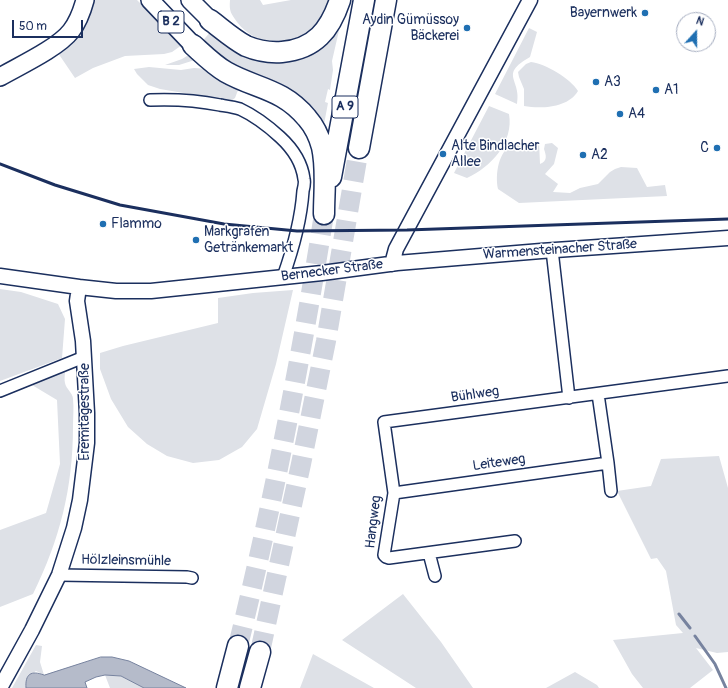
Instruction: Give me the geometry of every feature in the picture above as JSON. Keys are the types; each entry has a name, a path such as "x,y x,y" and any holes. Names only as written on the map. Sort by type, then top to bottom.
{"highway":[{"path":"210,20 245,45 257,50 270,53 288,51 305,47 317,39 331,21 340,0"},
{"name":"A 9","path":"193,45 226,72 282,96 292,102 311,122 317,132 322,147 324,169 324,214 364,0"},
{"name":"A 9","path":"359,148 386,0"},
{"path":"226,688 238,646"},
{"path":"250,688 260,652"}],"main road":[{"path":"0,77 61,42 70,32 80,16 85,0"},
{"name":"B 2","path":"150,0 193,45"},
{"name":"B 2","path":"190,0 210,20"}],"street":[{"name":"Bernecker Straße","path":"0,276 116,291 151,291 392,264 396,249 530,0"},
{"path":"150,100 184,99 202,101 239,109 256,118 274,131 288,144 299,161 304,179 303,202 297,231 290,259 283,277"},
{"name":"Warmensteinacher Straße","path":"392,264 552,250 728,238"},
{"path":"552,250 569,398"},
{"name":"Eremitagestraße","path":"0,688 32,630 59,575 74,528 80,500 87,443 87,413 84,357 77,301 79,287"},
{"path":"0,391 84,357"},
{"name":"Bühlweg","path":"384,422 728,376"},
{"path":"598,394 611,492"},
{"name":"Hangweg","path":"384,422 394,493 384,554 386,557 390,558 515,541"},
{"name":"Leiteweg","path":"394,493 608,463"},
{"path":"429,553 435,576"},
{"name":"Hölzleinsmühle","path":"59,575 192,578"}],"shaded area":[{"path":"91,0 137,0 182,45 172,52 164,54 125,56 93,68 75,78 58,53 72,43 77,37 84,24"},
{"path":"230,0 260,0 263,5 291,0 334,0 322,20 314,28 295,39 277,43 259,39 244,29 237,22 231,12"},
{"path":"346,0 332,61 333,70 330,90 328,89 325,102 328,103 322,135 233,67 200,44 212,30 289,58"},
{"path":"529,28 537,32 530,57 520,63 515,68 513,73 518,96 517,104 495,94"},
{"path":"192,53 198,59 179,65 165,65 182,59"},
{"path":"531,62 537,63 557,72 569,81 578,91 574,97 554,106 524,106 524,89 518,72 526,64"},
{"path":"149,67 181,70 194,68 210,69 240,85 235,98 231,101 160,89 148,85 134,69"},
{"path":"489,106 509,114 510,124 504,144 492,160 476,173 467,178 454,173"},
{"path":"539,141 540,164 543,163 546,156 544,149 545,144 552,143 558,148 554,164 545,174 558,184 553,192 570,193 580,188 598,184 610,172 621,167 637,168 647,187 665,185 667,196 519,203 498,189 497,177 501,157 509,147 514,144 532,144"},
{"path":"0,289 21,292 58,304 65,319 62,358 0,381"},
{"path":"293,290 276,364 257,429 242,447 219,460 193,463 167,456 147,444 128,427 111,399 100,369 100,353 218,323 218,298 253,293"},
{"path":"65,371 65,383 73,399 72,449 71,471 58,533 33,594 0,607 0,530 46,513 60,464 57,400 32,385"},
{"path":"719,456 728,488 728,652 717,653 696,648 713,670 690,688 643,688 632,674 613,640 683,633 676,625 666,571 657,558 651,559 617,491 651,486 661,459"},
{"path":"403,594 441,642 473,688 416,688 342,640"},
{"path":"36,645 42,646 40,662 44,675 36,671 28,678 26,688 12,688"},
{"path":"313,654 374,688 300,688"},
{"path":"575,672 597,685 599,688 546,688"},
{"path":"105,675 121,676 144,688 110,688"}],"water":[{"path":"101,657 112,657 129,661 186,688 144,688 121,676 105,675 85,682 87,688 26,688 28,676 32,673 44,675"}],"waterway":[{"path":"679,614 690,628"},
{"path":"695,636 715,664 726,688"}],"tunnel":[{"path":"260,652 326,341 359,148"},
{"path":"238,646 286,431 324,214"}],"railway":[{"path":"0,164 55,185 120,205 224,224 297,231 407,230 728,219"}],"place":[{"name":"Bayernwerk","path":"645,13"},
{"name":"Aydin Gümüssoy Bäckerei","path":"467,28"},
{"name":"A3","path":"596,82"},
{"name":"A1","path":"656,90"},
{"name":"A4","path":"620,114"},
{"name":"C","path":"717,148"},
{"name":"Alte Bindlacher Allee","path":"443,154"},
{"name":"A2","path":"583,155"},
{"name":"Flammo","path":"103,224"},
{"name":"Markgrafen Getränkemarkt","path":"196,240"}]}
